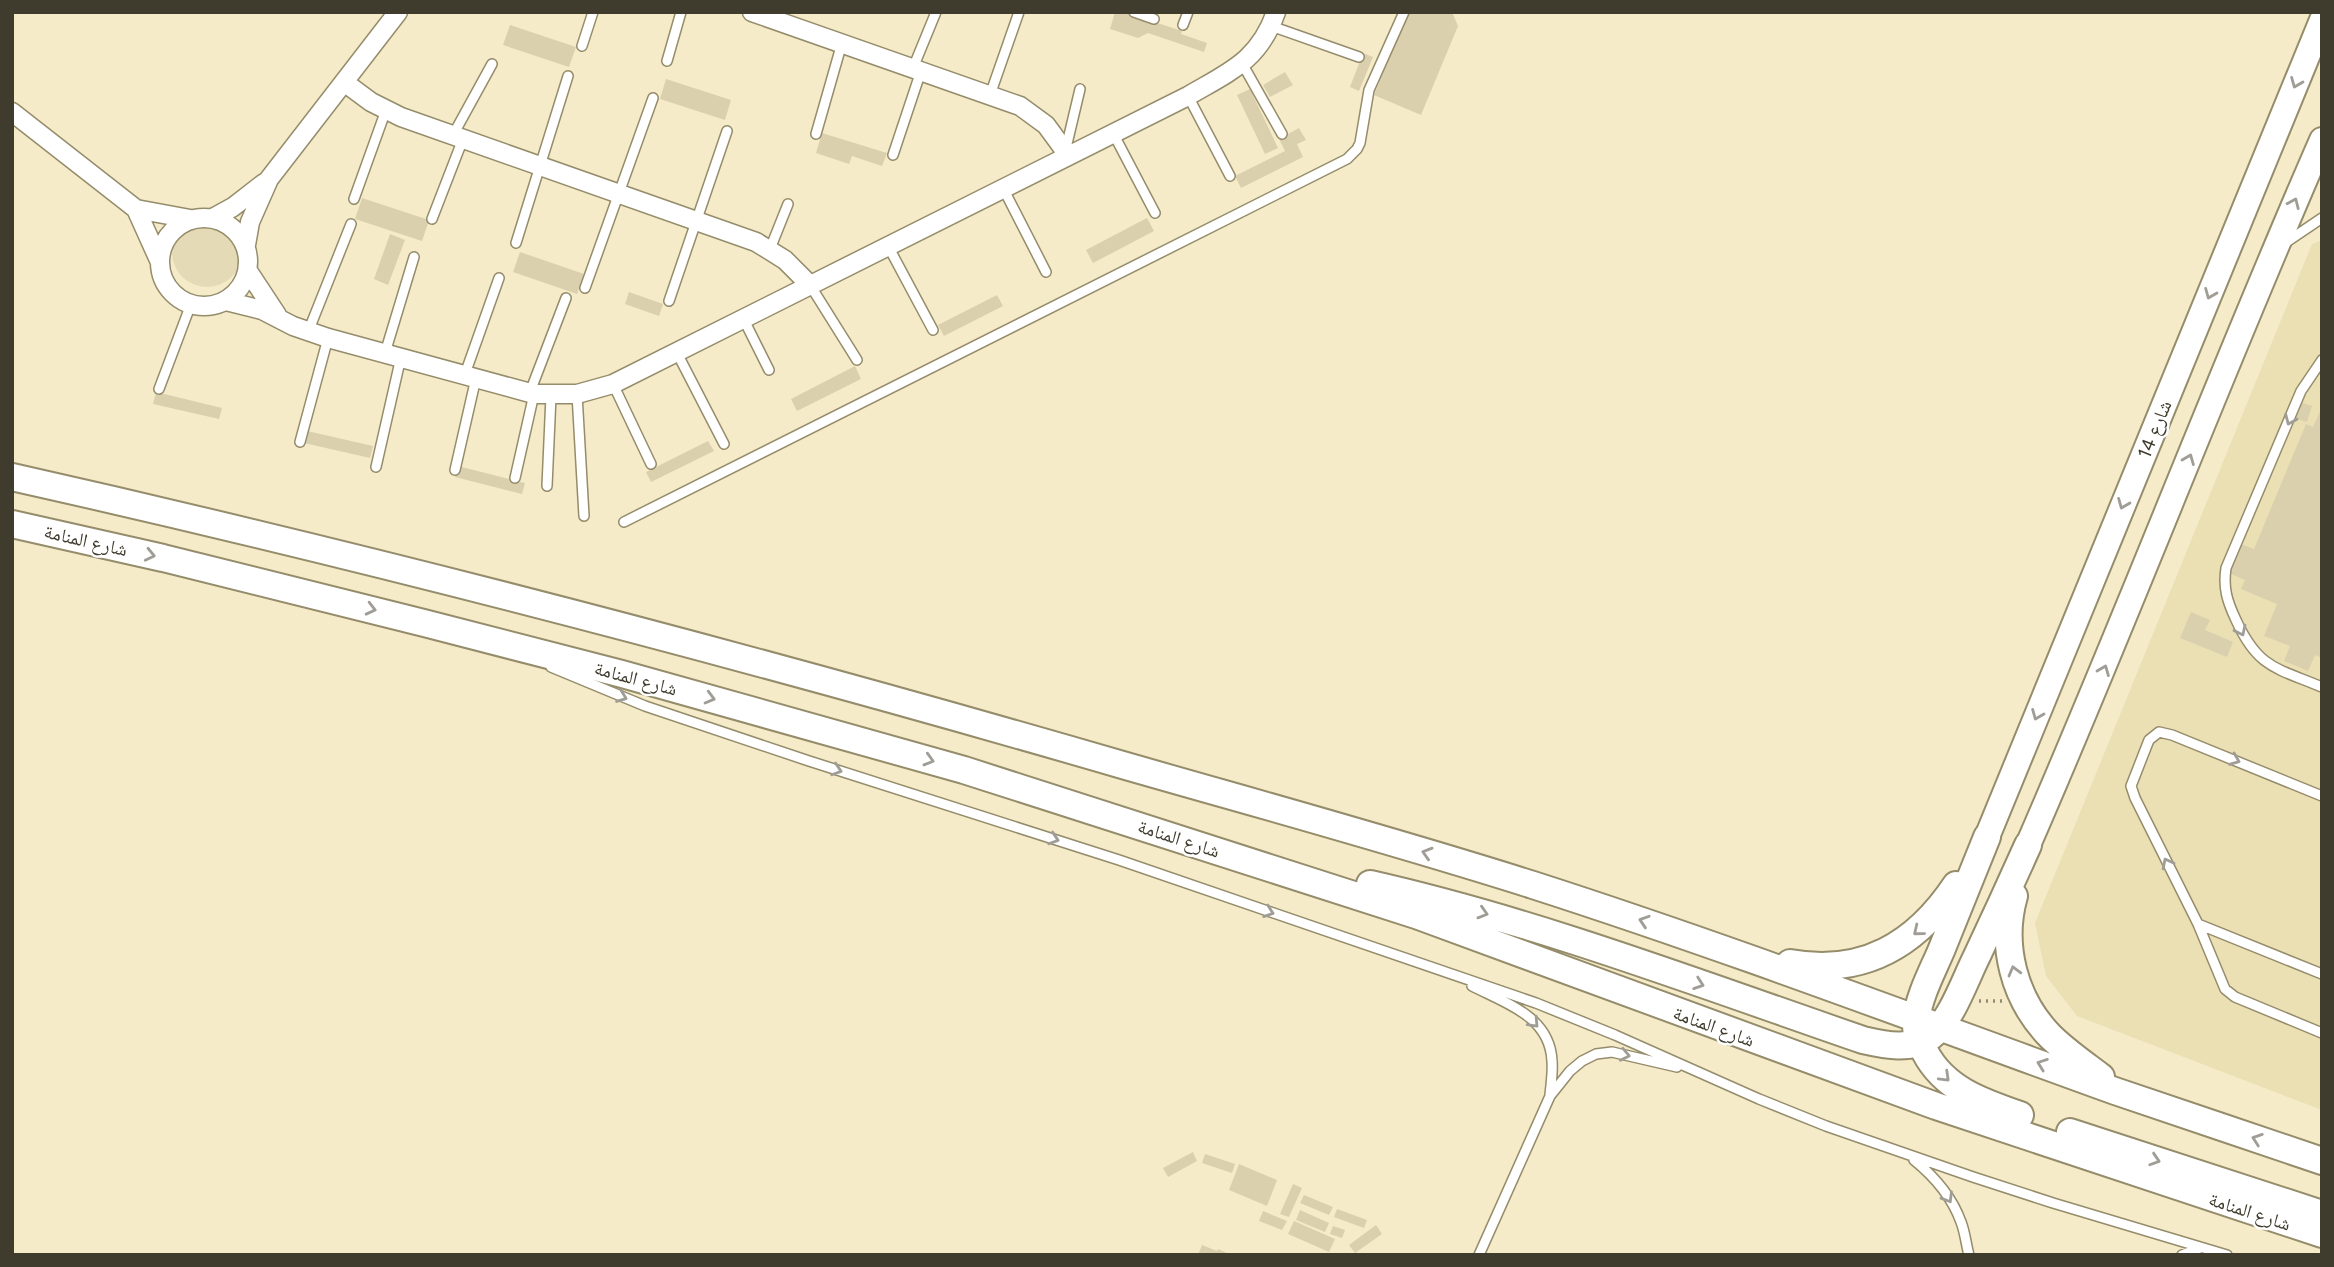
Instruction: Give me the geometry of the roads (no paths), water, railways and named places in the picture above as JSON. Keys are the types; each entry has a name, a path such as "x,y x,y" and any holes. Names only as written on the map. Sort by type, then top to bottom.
{"main road":[{"name":"شارع 14","path":"1987,837 2322,20"},
{"path":"1249,861 1358,881 1474,910 1876,1043 1891,1046 1925,1029 1959,995 2028,845 2097,686 2273,253 2322,140"},
{"path":"12,477 455,584 984,725 1357,831 1695,938 1925,1029 2322,1161"},
{"name":"شارع المنامة","path":"12,524 309,593 737,705 964,770 1416,915 1936,1106 2322,1234"},
{"path":"1695,938 1801,965 1836,965 1871,958 1902,943 1929,921 1941,908 1987,837"},
{"path":"1987,837 1929,979 1925,1029 1929,1061 1942,1076 1957,1089 1974,1098 2322,1214"},
{"path":"2028,845 2009,922 2008,940 2015,976 2030,1010 2046,1032 2121,1093"}],"street":[{"path":"213,218 233,207 269,178 398,12"},
{"path":"758,13 1020,106 1046,125 1066,152"},
{"path":"136,209 159,260 161,275 167,288 178,298 191,304 209,306 226,301 244,304 328,338 539,394 577,394 612,384 1003,188 1066,152 1113,133 1188,96 1242,65 1254,54 1274,16"},
{"path":"344,82 386,110 740,235 770,249 798,271 810,285"},
{"path":"12,112 136,209 190,219 213,218 227,223 246,245 249,258 248,271 240,288 226,301"},
{"path":"246,245 250,222 269,178"},
{"path":"159,260 168,235 178,225 190,219"},
{"path":"248,271 279,318"}],"lane":[{"path":"582,46 593,12"},
{"path":"667,61 681,12"},
{"path":"892,155 936,12"},
{"path":"990,94 1019,12"},
{"path":"1134,12 1154,19"},
{"path":"1183,24 1188,12"},
{"path":"624,522 1341,163 1357,149 1369,90 1404,12"},
{"path":"1274,16 1359,57"},
{"path":"816,134 842,43"},
{"path":"432,219 458,137 492,64"},
{"path":"1242,65 1282,134"},
{"path":"516,243 568,76"},
{"path":"1066,152 1080,89"},
{"path":"1188,96 1230,176"},
{"path":"586,288 653,97"},
{"path":"354,199 386,110"},
{"path":"669,301 727,131"},
{"path":"1113,133 1155,212"},
{"path":"1003,188 1046,272"},
{"path":"770,249 788,204"},
{"path":"2273,253 2301,230 2322,218"},
{"path":"308,332 351,224"},
{"path":"888,246 933,330"},
{"path":"376,467 393,355 414,257"},
{"path":"455,470 471,376 499,278"},
{"path":"810,285 857,360"},
{"path":"515,478 566,298"},
{"path":"159,389 191,304"},
{"path":"743,318 769,370"},
{"path":"300,442 328,338"},
{"path":"676,352 724,444"},
{"path":"2322,360 2301,391 2226,568 2224,582 2225,597 2251,649 2271,666 2322,687"},
{"path":"612,384 651,464"},
{"path":"539,394 547,486"},
{"path":"577,394 584,516"},
{"path":"516,647 557,670 645,706 1131,864 1548,1008 1826,1126 2053,1203 2227,1255"},
{"path":"2322,796 2172,734 2159,732 2149,740 2132,786 2135,799 2198,924 2225,989 2235,997 2322,1033"},
{"path":"2198,924 2322,974"},
{"path":"1456,975 1470,985 1518,1008 1531,1017 1542,1030 1549,1044 1552,1060 1550,1096"},
{"path":"1479,1255 1550,1096 1581,1061 1596,1054 1612,1052 1693,1070"},
{"path":"1908,1154 1930,1173 1948,1196 1961,1223 1969,1255"},
{"path":"2182,1255 2201,1248"}]}
